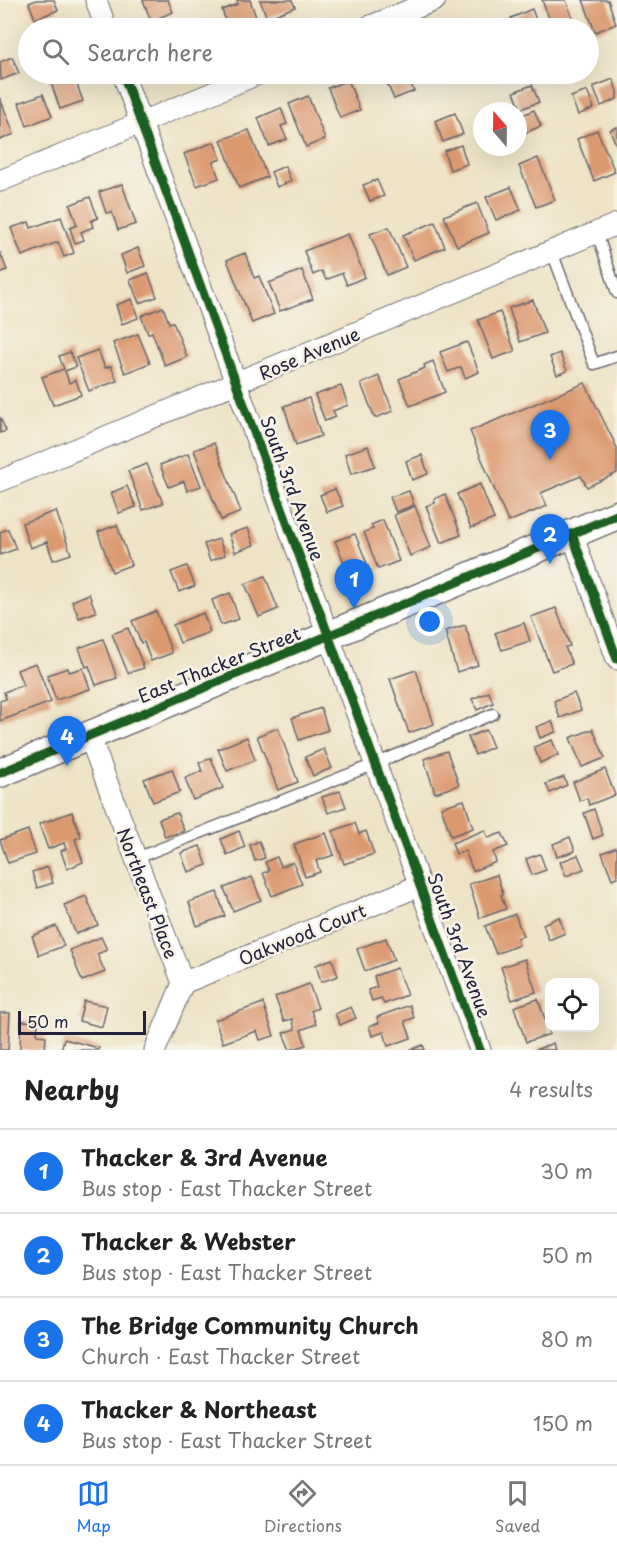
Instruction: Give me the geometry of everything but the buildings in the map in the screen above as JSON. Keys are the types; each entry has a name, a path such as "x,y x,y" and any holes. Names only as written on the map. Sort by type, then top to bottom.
{"street":[{"path":"96,0 102,18"},
{"path":"391,18 435,0"},
{"name":"South 3rd Avenue","path":"127,84 480,1050"},
{"path":"0,181 234,84"},
{"name":"Rose Avenue","path":"0,481 617,224"},
{"name":"East Thacker Street","path":"0,773 617,515"},
{"path":"572,534 617,659"},
{"name":"Northeast Place","path":"89,735 134,859 183,983"},
{"name":"Oakwood Court","path":"183,983 421,885"},
{"path":"155,1050 183,983"}],"lane":[{"path":"597,233 617,293"},
{"path":"552,252 594,364 617,356"},
{"path":"134,859 375,764 493,714"}],"cycle path":[{"path":"127,84 480,1050"},
{"path":"0,773 617,515"},
{"path":"572,534 617,659"}],"place":[{"name":"The Bridge Community Church","path":"550,460"},
{"name":"Thacker & Webster","path":"550,564"},
{"name":"Thacker & 3rd Avenue","path":"354,609"},
{"name":"Thacker & Northeast","path":"67,766"}]}
